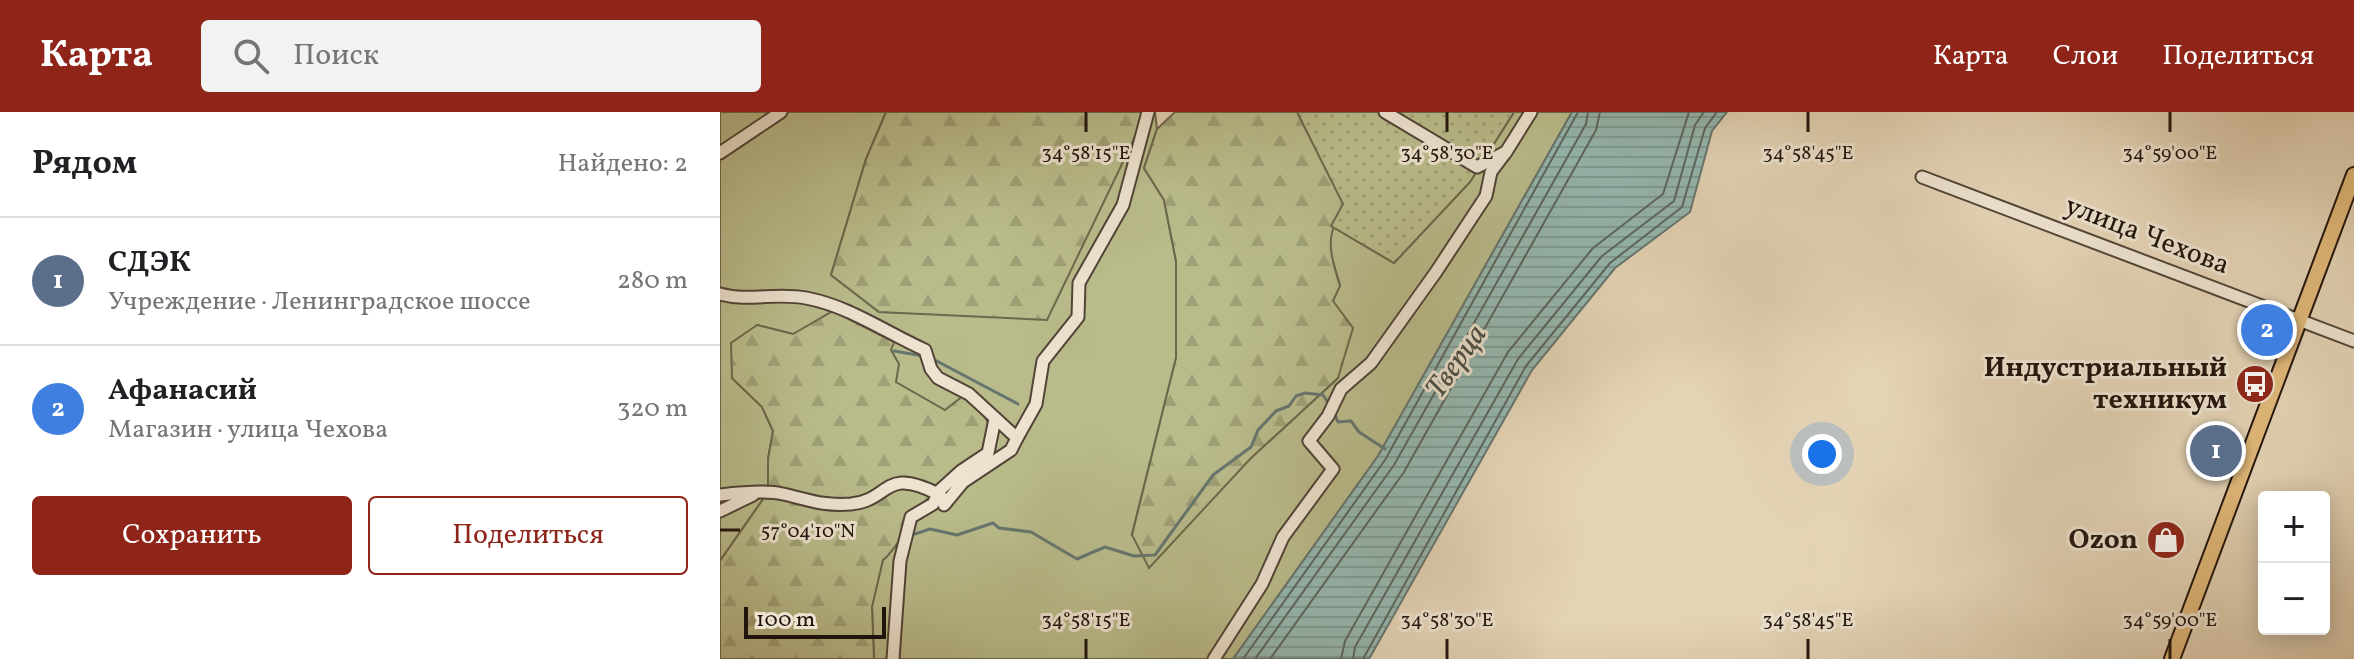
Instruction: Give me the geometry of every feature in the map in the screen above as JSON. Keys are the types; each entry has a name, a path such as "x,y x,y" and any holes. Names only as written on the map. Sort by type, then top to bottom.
{"main road":[{"path":"2172,659 2354,175"}],"street":[{"path":"720,153 781,112"},
{"path":"720,495 781,493 811,504 855,504 888,486 913,481 938,494 944,505 963,482 1011,450 1036,404 1043,361 1078,317 1079,283 1123,205 1148,112"},
{"path":"1385,112 1477,167 1506,152"},
{"path":"1214,659 1262,584 1283,537 1333,469 1309,441 1328,416 1341,389 1371,363 1436,272 1486,196 1491,172 1531,112"},
{"name":"улица Чехова","path":"1922,177 2354,341"},
{"path":"720,294 743,298 777,293 804,297 862,317 925,350 931,369 938,378 969,394 1017,438"},
{"path":"893,659 900,561 911,517 933,504 938,494 961,471 988,453 995,419"},
{"path":"720,511 726,512 754,495"}],"green space":[{"path":"720,112 886,112 866,159 831,275 879,312 936,313 1147,112 1155,112 1157,129 1144,168 1164,200 1176,261 1176,358 1132,534 1251,458 1338,378 1332,301 1340,285 1330,252 1331,226 1394,263 1470,182 1514,112 1572,112 1378,456 1233,659 874,659 872,607 793,334 757,325 732,378 762,407 773,431 768,459 768,492 720,561"},
{"path":"886,112 1147,112 1047,320 879,312 831,275 866,159"},
{"path":"1175,112 1297,112 1344,204 1331,235 1331,253 1340,286 1333,301 1353,328 1338,378 1251,458 1149,568 1132,535 1176,358 1176,261 1164,200 1144,168 1157,129"},
{"path":"1297,112 1514,112 1470,182 1394,263 1331,226 1343,204"},
{"path":"833,311 894,342 891,350 899,364 896,382 945,410 963,396 982,413 990,428 989,442 970,468 925,506 883,560 872,607 874,659 720,659 720,561 768,492 768,459 773,431 762,407 732,378 731,343 757,325 793,334"}],"water":[{"name":"Тверца","path":"1572,112 1727,112 1712,131 1690,212 1615,268 1532,370 1369,659 1233,659 1378,456"}],"waterway":[{"path":"894,351 923,356"},
{"path":"931,358 1018,404"},
{"path":"915,534 930,529 957,535 993,523 999,528 1031,532 1077,559 1105,547 1134,556 1155,555 1213,475 1251,447 1258,430 1276,411 1289,406 1296,396 1305,393 1323,395 1329,404"},
{"path":"1333,410 1338,422 1351,421 1359,432 1385,449"}],"place":[{"name":"Афанасий","path":"2267,330"},
{"name":"Индустриальный техникум","path":"2255,384"},
{"name":"СДЭК","path":"2216,451"},
{"name":"Ozon","path":"2166,540"}]}
